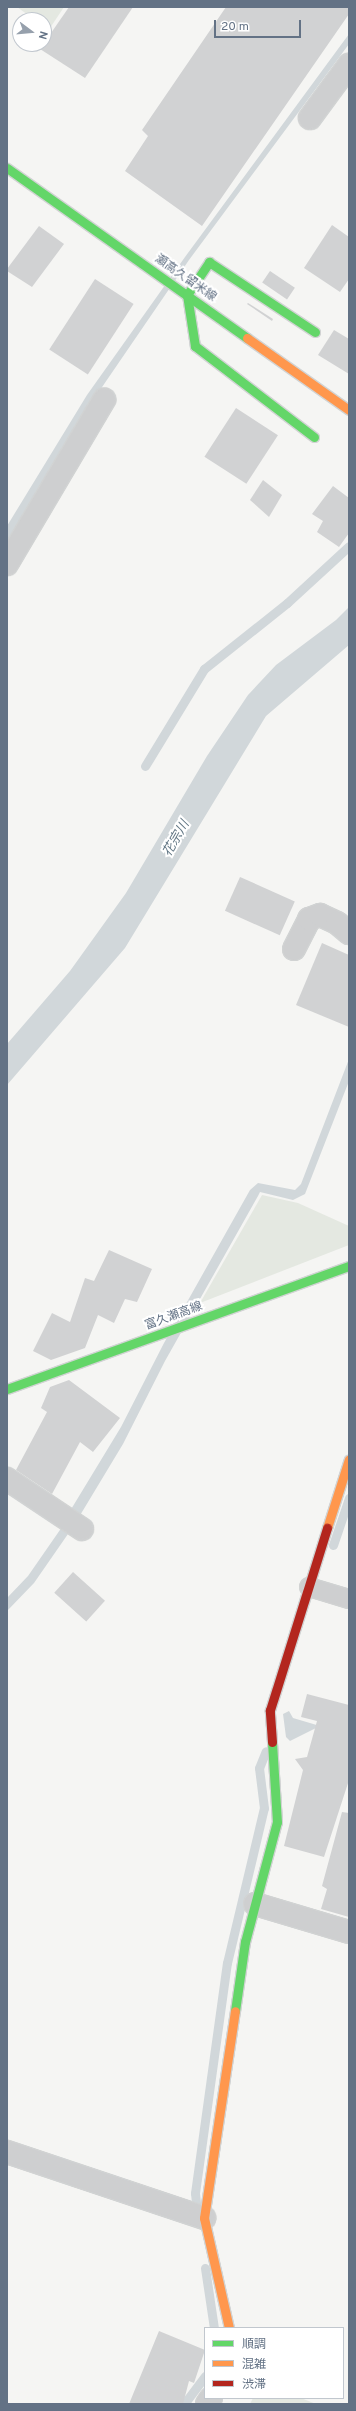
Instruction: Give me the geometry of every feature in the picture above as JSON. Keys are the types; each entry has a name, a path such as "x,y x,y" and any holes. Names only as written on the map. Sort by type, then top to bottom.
{"street":[{"path":"310,118 349,65"},
{"name":"瀬高久留米線","path":"7,168 349,410"},
{"path":"314,437 194,346 187,295 209,262 315,332"},
{"path":"7,564 104,400"},
{"path":"294,949 309,919 320,915 337,923 349,933"},
{"name":"富久瀬高線","path":"7,1389 349,1266"},
{"path":"229,2327 204,2218 245,1942 277,1822 270,1710 349,1459"},
{"path":"7,1479 82,1529"},
{"path":"255,1904 349,1932"},
{"path":"7,2152 204,2218"}],"lane":[{"path":"309,1587 349,1599"}],"shaded area":[{"path":"17,7 64,7 52,25 52,12 24,12"},
{"path":"262,1195 298,1203 349,1226 349,1245 200,1303"},
{"path":"252,2399 304,2399 316,2404 250,2404"}],"water":[{"path":"349,34 349,44 189,260 98,393 7,543 7,526 87,395 185,257"},
{"name":"花宗川","path":"349,607 349,645 266,716 125,948 7,1085 7,1044 70,971 126,893 207,756 248,695 276,665 336,620"},
{"path":"349,1059 349,1081 305,1194 293,1200 260,1192 165,1361 123,1444 79,1517 70,1511 121,1427 164,1343 250,1190 258,1183 295,1190 301,1184"},
{"path":"62,1527 68,1534 34,1583 7,1611 7,1598 28,1576"},
{"path":"289,1711 293,1718 320,1726 290,1741 286,1737 283,1714"}],"building":[{"path":"69,7 133,7 85,78 45,52 52,52 52,32"},
{"path":"226,7 349,7 349,14 202,226 125,171 148,136 142,130"},
{"path":"332,225 349,237 349,279 340,292 304,268"},
{"path":"39,226 64,244 32,287 7,271 7,269"},
{"path":"270,271 295,288 287,299 262,283"},
{"path":"95,279 134,304 88,375 49,349"},
{"path":"248,303 273,319 272,321 247,304"},
{"path":"334,330 349,339 349,374 318,355"},
{"path":"236,408 278,435 246,484 204,457"},
{"path":"263,480 282,495 269,517 250,500"},
{"path":"333,486 349,498 349,533 339,547 317,532 323,521 312,514"},
{"path":"240,877 295,901 280,935 225,911"},
{"path":"322,943 349,955 349,1027 296,1005"},
{"path":"109,1250 152,1269 137,1302 125,1299 114,1323 98,1315 85,1348 51,1360 33,1351 52,1313 70,1322 85,1278 94,1281"},
{"path":"69,1380 120,1418 93,1452 80,1442 52,1494 16,1470 47,1412 41,1408 50,1387"},
{"path":"73,1572 105,1601 86,1622 54,1593"},
{"path":"307,1694 349,1705 349,1780 324,1857 284,1846 303,1770 295,1759 307,1757 317,1721 301,1717"},
{"path":"342,1812 349,1813 349,1917 321,1909 327,1889 322,1886"},
{"path":"159,2331 204,2350 194,2383 189,2381 183,2404 129,2404"}],"waterway":[{"path":"145,766 204,669 287,603 349,546"},
{"path":"333,1545 349,1498"},
{"path":"197,2212 195,2193 227,1963 264,1808 259,1768 266,1751"},
{"path":"205,2268 214,2327"},
{"path":"184,2404 204,2377"}],"traffic: fast":[{"path":"7,168 247,338"},
{"path":"314,437 195,346 187,295 209,262 315,332"},
{"path":"7,1389 349,1266"},
{"path":"235,2011 245,1942 277,1822 272,1742"}],"traffic: slow":[{"path":"247,338 349,410"},
{"path":"327,1528 349,1459"},
{"path":"229,2327 204,2218 235,2011"}],"traffic: jam":[{"path":"272,1742 270,1710 327,1528"}]}
